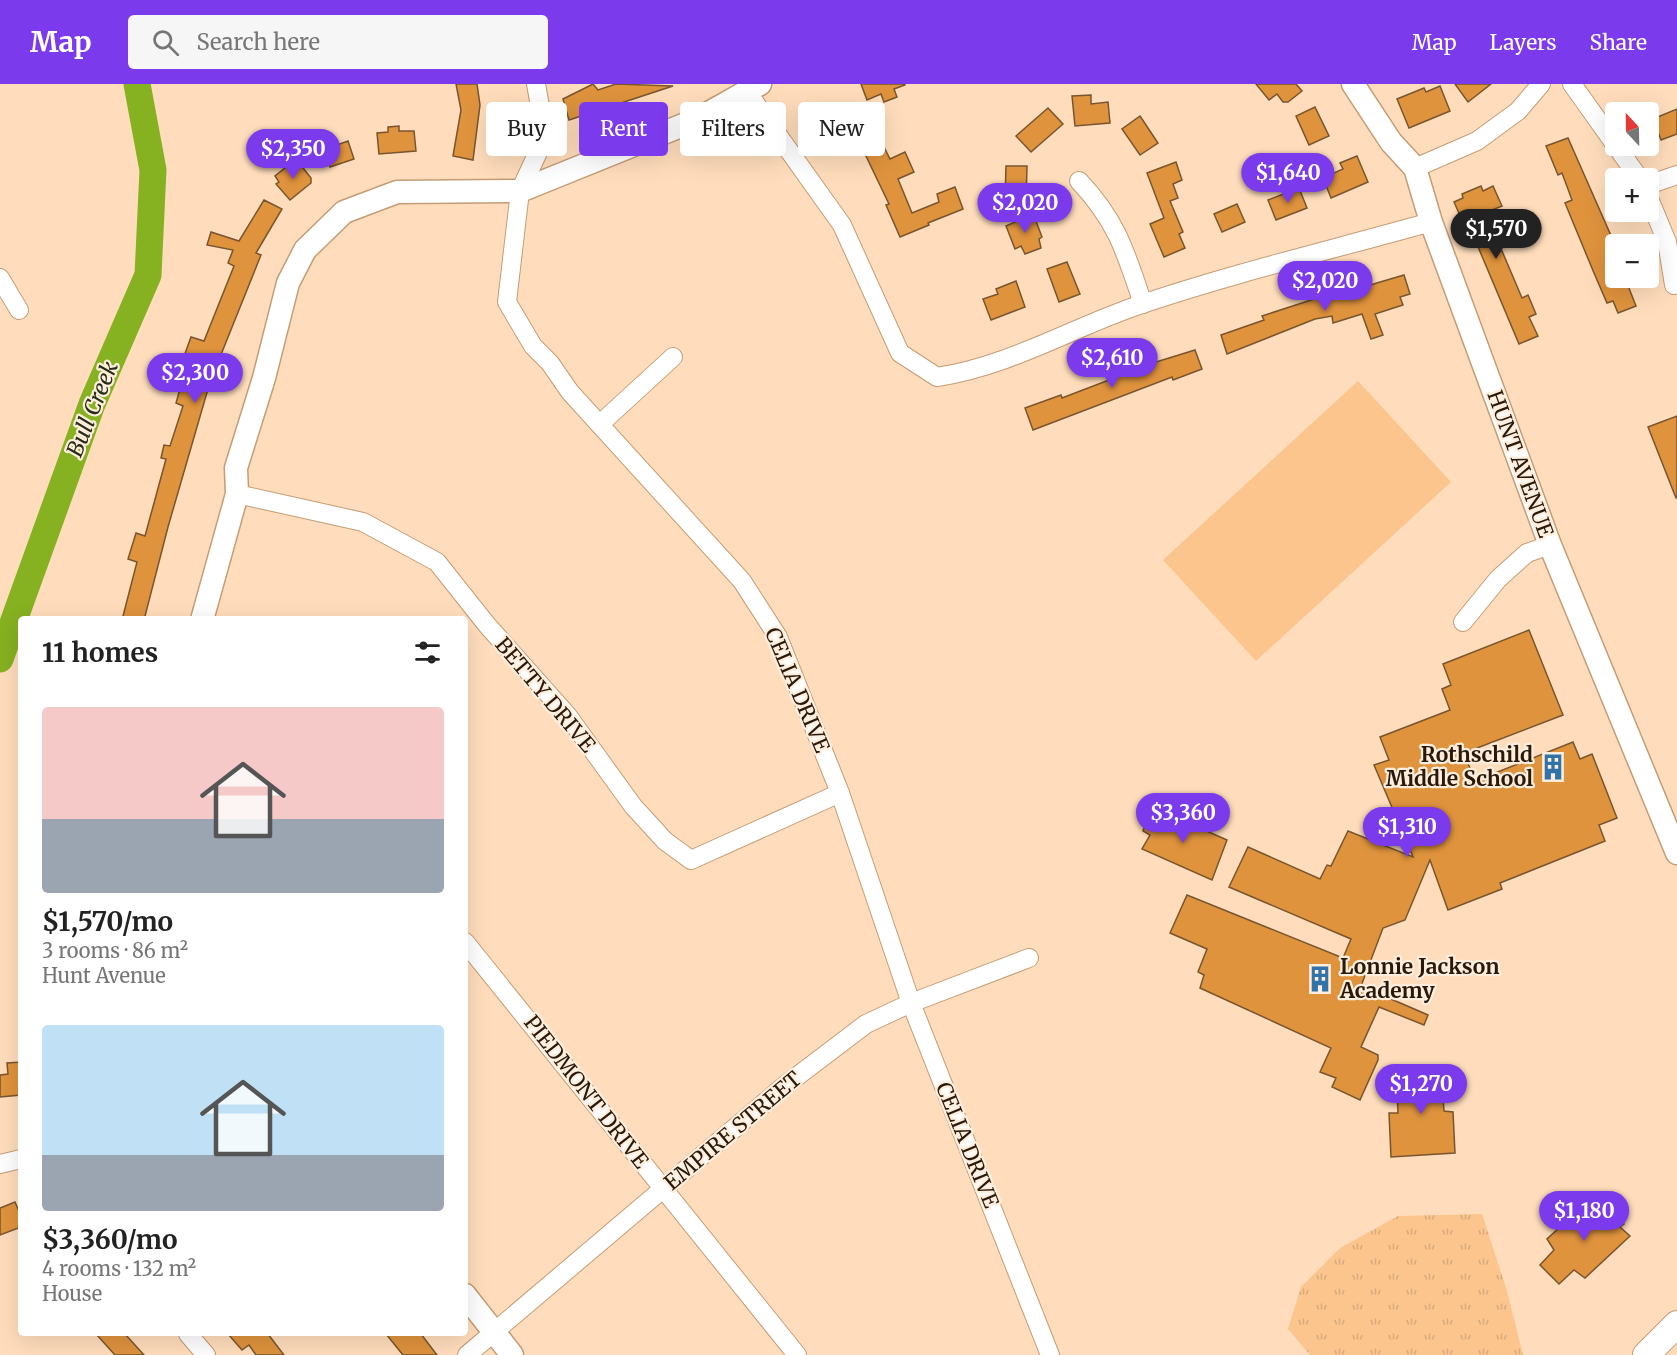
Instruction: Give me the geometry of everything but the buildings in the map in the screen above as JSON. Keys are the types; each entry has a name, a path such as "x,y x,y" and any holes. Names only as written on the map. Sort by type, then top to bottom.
{"main road":[{"path":"1646,1355 1677,1324"}],"street":[{"name":"CELIA DRIVE","path":"536,84 542,112 539,150 520,191 507,302 533,346 742,581 778,638 840,793 911,1004 1050,1355"},
{"name":"HUNT AVENUE","path":"1353,84 1391,142 1414,168 1431,222 1550,545 1677,853"},
{"path":"1414,168 1477,141 1518,111 1541,84"},
{"path":"1572,84 1632,168"},
{"path":"203,616 237,494 236,468 264,378 288,283 305,250 344,212 397,192 520,191 698,119 754,88 842,225 900,354 937,377 962,373 1030,351 1079,327 1143,304 1431,222"},
{"path":"1659,181 1677,175"},
{"path":"1079,181 1101,204 1123,242 1143,304"},
{"path":"1659,222 1667,242 1674,285"},
{"path":"0,278 20,310"},
{"path":"600,424 673,357"},
{"name":"BETTY DRIVE","path":"237,494 363,522 436,562 487,626 567,716 633,807 664,840 691,860 840,793"},
{"path":"1463,622 1498,579 1527,553 1550,545"},
{"name":"PIEDMONT DRIVE","path":"468,946 797,1355"},
{"name":"EMPIRE STREET","path":"468,1355 792,1080 866,1024 1029,958"},
{"path":"0,1164 18,1160"},
{"path":"468,1299 512,1355"},
{"path":"190,1336 206,1355"}],"green space":[{"path":"1358,381 1451,482 1256,661 1163,560"},
{"path":"1482,1214 1507,1291 1523,1355 1310,1355 1288,1329 1301,1287 1340,1248 1398,1216"}],"waterway":[{"name":"Bull Creek","path":"0,659 92,404 148,275 153,170 137,84"}],"place":[{"name":"Rothschild Middle School","path":"1553,767"},
{"name":"Lonnie Jackson Academy","path":"1320,979"}]}
